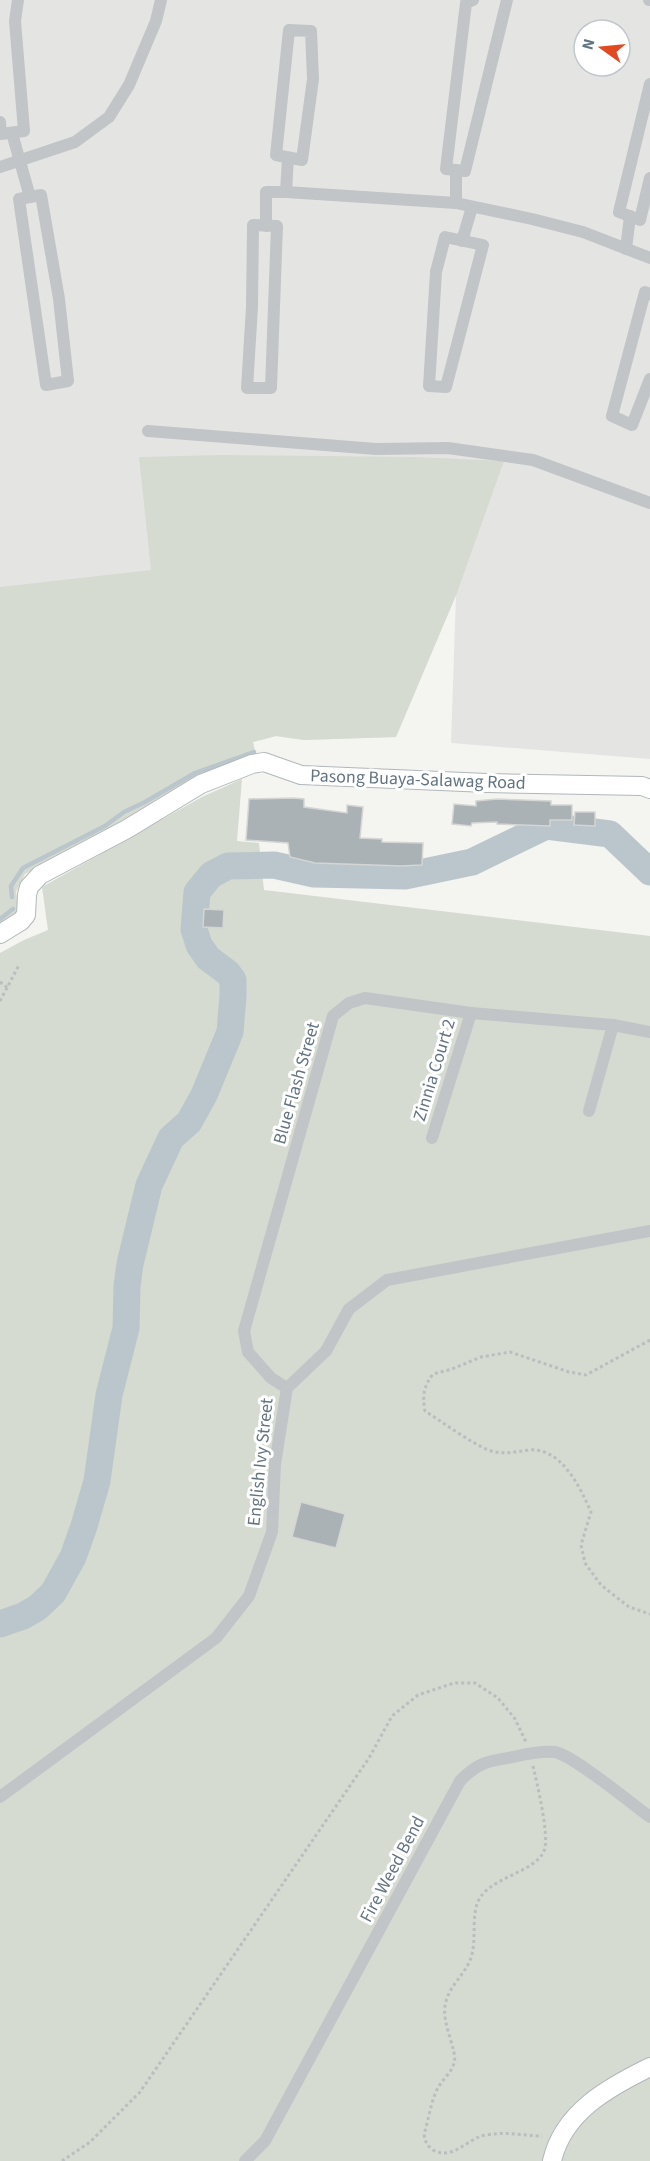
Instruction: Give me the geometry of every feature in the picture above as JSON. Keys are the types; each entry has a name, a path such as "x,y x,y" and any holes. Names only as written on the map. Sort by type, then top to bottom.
{"street":[{"path":"0,122 1,134 24,131 15,21 18,0"},
{"path":"0,167 75,142 109,117 129,85 156,21 161,0"},
{"path":"473,0 466,3 446,169 465,171 507,0"},
{"path":"289,30 311,31 313,79 302,160 288,158 276,155 289,30"},
{"path":"650,84 619,212 640,220 650,178"},
{"path":"12,133 30,197"},
{"path":"286,192 288,158"},
{"path":"456,170 456,203"},
{"path":"266,226 266,192 456,203 584,232 650,258"},
{"path":"41,195 59,299 68,381 46,385 20,199 30,197 41,195"},
{"path":"462,241 472,207"},
{"path":"626,249 630,216"},
{"path":"254,225 266,226 277,226 271,388 247,388 254,225"},
{"path":"445,237 462,241 483,245 446,387 429,386 436,272 445,237"},
{"path":"650,294 645,292 612,416 632,425 650,379"},
{"path":"148,431 376,449 447,448 544,464 650,503"},
{"name":"Pasong Buaya-Salawag Road","path":"0,934 21,921 26,915 29,887 40,875 127,829 201,784 252,764 264,762 301,775 487,783 642,786 650,789"},
{"name":"Blue Flash Street","path":"287,1388 271,1378 248,1352 244,1331 333,1016 349,1004 364,998 471,1013 613,1025 650,1032"},
{"name":"Zinnia Court 2","path":"432,1138 471,1013"},
{"path":"589,1111 613,1025"},
{"name":"English Ivy Street","path":"0,1797 216,1638 249,1596 272,1532 275,1464 287,1388 326,1352 349,1309 387,1280 650,1231"},
{"name":"Fire Weed Bend","path":"245,2161 265,2141 460,1780 471,1769 484,1762 556,1752 574,1760 650,1817"},
{"path":"553,2155 570,2122 595,2098 650,2067"}],"path":[{"path":"0,1001 19,965"},
{"path":"0,982 8,988"},
{"path":"650,1340 586,1375 569,1372 510,1352 481,1357 433,1374 426,1383 422,1397 425,1410 488,1449 508,1454 532,1450 547,1452 565,1466 591,1512 581,1545 585,1563 601,1585 628,1606 650,1614"}],"shaded area":[{"path":"0,0 650,0 650,759 451,743 456,595 396,737 304,740 276,736 246,744 0,887"},
{"path":"221,455 415,457 504,461 457,593 396,737 304,740 276,736 253,742 256,755 131,816 25,874 16,892 19,911 0,924 0,587 151,570 139,457"},
{"path":"242,779 237,841 259,843 264,890 650,936 650,2161 0,2161 0,953 48,930 42,887 202,797"}],"building":[{"path":"249,799 304,799 304,807 347,813 347,805 363,807 360,838 382,839 382,842 423,843 422,865 315,863 290,857 288,843 246,840"},
{"path":"497,799 551,801 551,805 572,805 572,820 550,820 550,826 497,824 497,822 472,823 471,826 452,824 454,804 476,806 476,801"},
{"path":"575,812 595,812 595,826 574,825"},
{"path":"204,909 224,910 223,928 203,927"},
{"path":"301,1502 345,1514 336,1548 292,1537"}],"waterway":[{"path":"12,897 11,886 23,868 105,826 124,812 195,773 254,752"},
{"path":"0,1624 37,1608 53,1593 73,1557 97,1481 109,1395 126,1328 130,1264 149,1185 171,1138 189,1122 204,1095 230,1032 233,980 228,973 208,958 199,945 194,929 197,892 211,875 228,866 274,865 314,874 405,876 472,862 546,826 610,834 650,872"},
{"path":"0,919 13,909"}]}
